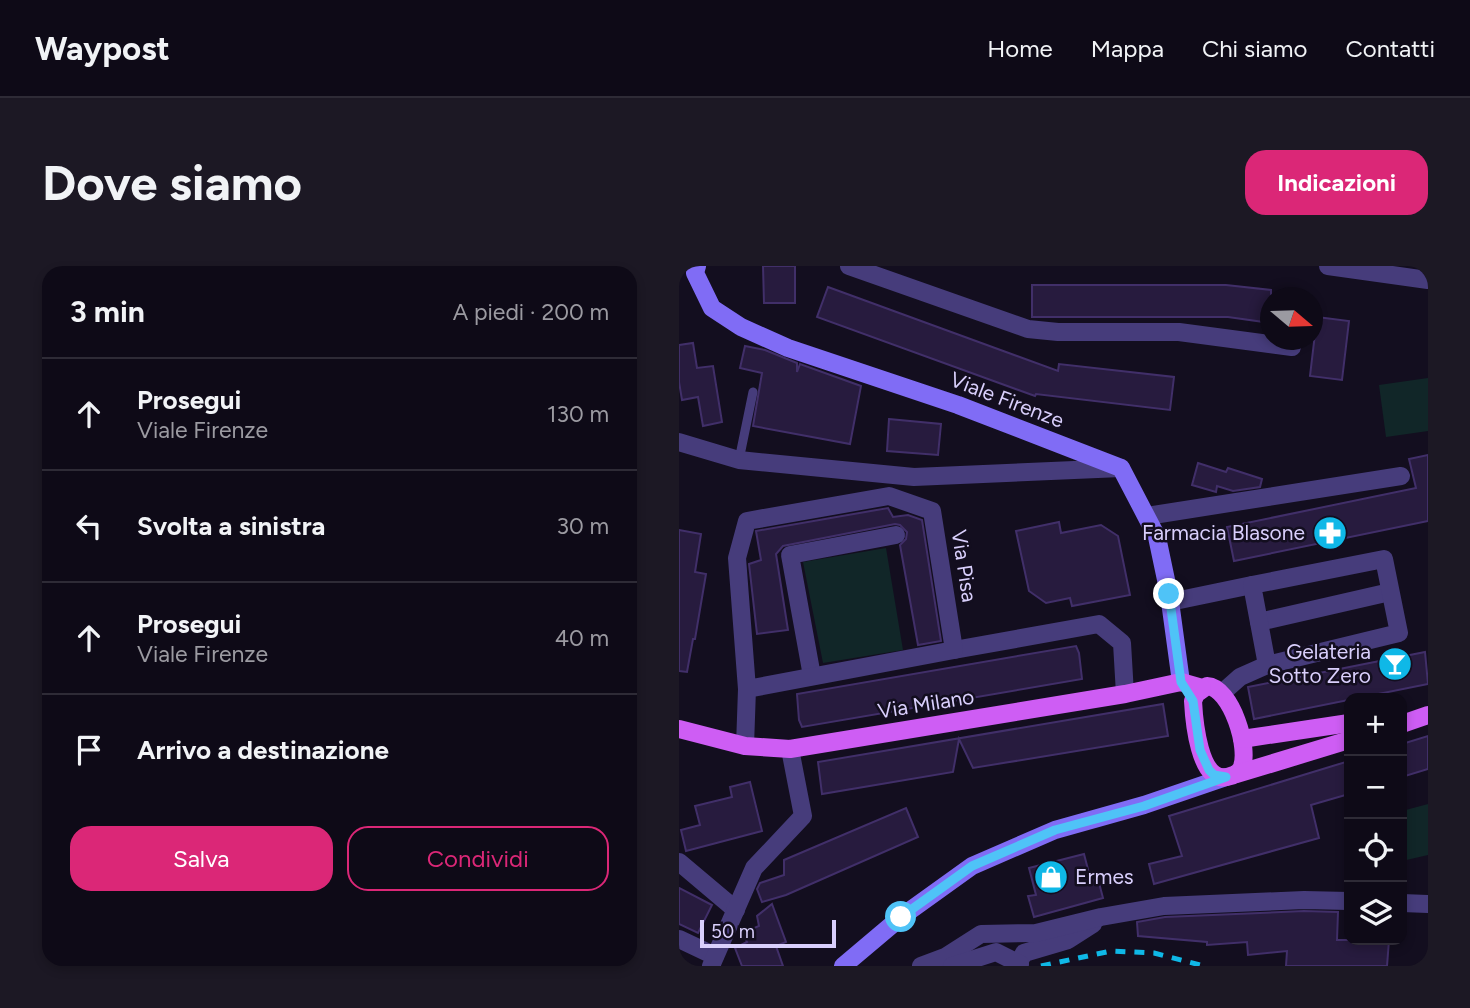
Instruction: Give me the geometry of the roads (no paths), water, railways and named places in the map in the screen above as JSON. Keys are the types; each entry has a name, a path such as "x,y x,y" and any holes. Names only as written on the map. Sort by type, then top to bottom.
{"main road":[{"name":"Viale Firenze","path":"697,266 695,273 712,307 741,327 788,348 958,405 1121,468"},
{"path":"1121,468 1157,537 1170,602 1181,682"},
{"name":"Via Milano","path":"679,729 744,746 790,749 1125,694 1181,682 1198,694 1212,687 1222,693"},
{"path":"1222,693 1242,739 1244,758 1231,776"},
{"path":"1198,694 1204,760 1214,775 1231,776"},
{"path":"1407,715 1428,713"},
{"path":"1407,722 1428,713"},
{"path":"1242,739 1344,724"},
{"path":"843,966 901,917 972,866 1055,830 1144,806 1344,742"}],"street":[{"path":"849,266 1028,329 1058,332 1179,332 1260,343"},
{"path":"1328,266 1376,269 1428,280"},
{"path":"679,442 739,460 914,477 1121,468"},
{"path":"1147,516 1401,476"},
{"name":"Via Pisa","path":"744,746 747,689 737,558 747,521 889,496 932,511 954,650"},
{"path":"812,676 790,555 896,535"},
{"path":"1170,602 1384,559 1399,633 1267,665 1240,677 1222,693"},
{"path":"1252,585 1267,665"},
{"path":"1259,622 1391,592"},
{"path":"747,689 1099,624 1122,643 1125,694"},
{"path":"679,939 713,961 754,868 803,816 790,749"},
{"path":"679,862 736,910"},
{"path":"921,966 945,957 981,934 1037,933 1101,917 1164,906 1344,901"},
{"path":"1407,903 1428,904"},
{"path":"952,966 996,952 1019,963 1024,953 1068,940 1101,917"}],"lane":[{"path":"739,460 753,393"}],"railway":[{"path":"1041,966 1111,951 1154,953 1204,966"}],"place":[{"name":"Farmacia Blasone","path":"1330,533"},
{"name":"Gelateria Sotto Zero","path":"1395,664"},
{"name":"Ermes","path":"1051,877"}]}
